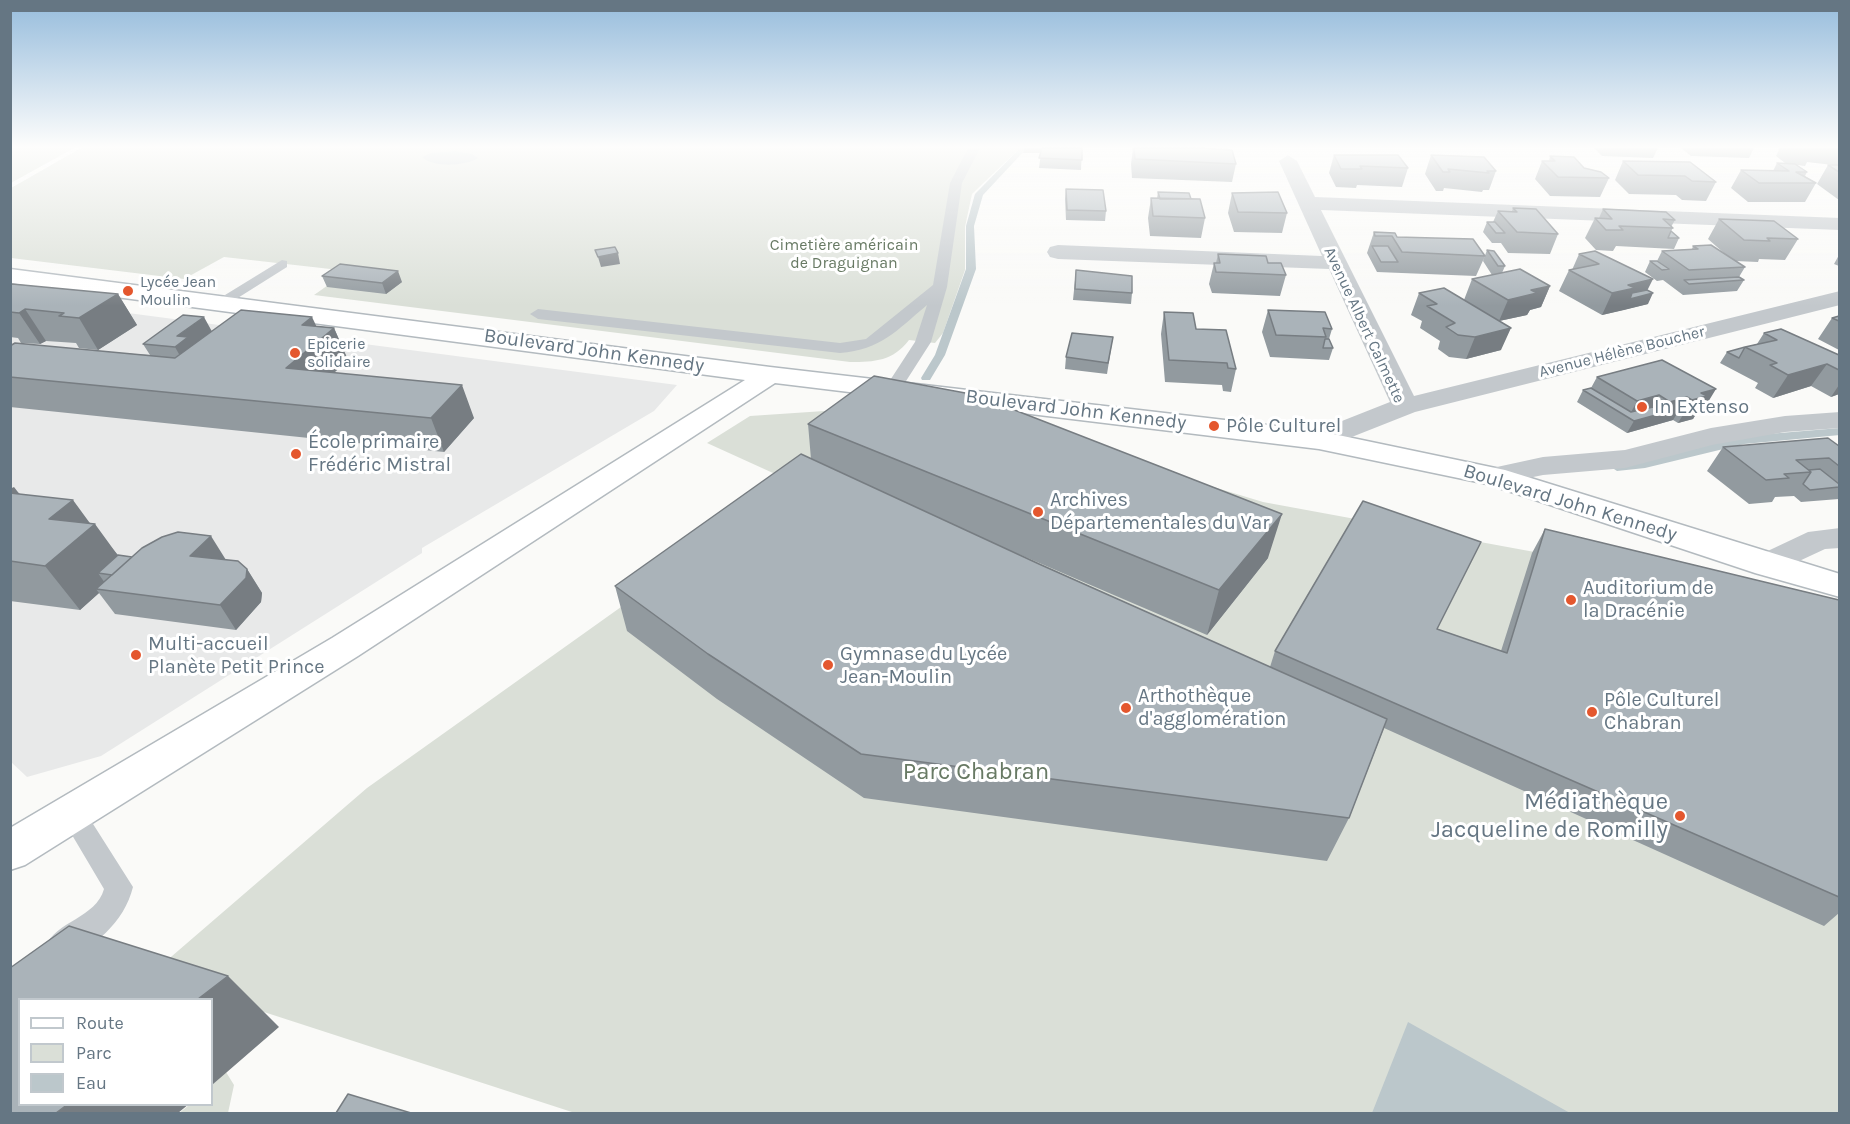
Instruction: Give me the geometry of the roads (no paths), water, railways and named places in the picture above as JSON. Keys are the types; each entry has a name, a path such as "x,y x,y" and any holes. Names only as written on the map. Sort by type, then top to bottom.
{"street":[{"path":"1307,203 1839,224"},
{"name":"Avenue Albert Calmette","path":"1307,203 1406,406 1319,440"},
{"path":"1058,252 1335,263"},
{"name":"Boulevard John Kennedy","path":"10,276 770,375 1319,440 1494,476 1767,566 1839,586"},
{"path":"10,295 37,280"},
{"name":"Avenue Hélène Boucher","path":"1406,406 1839,298"},
{"path":"10,850 345,647 770,375"},
{"path":"1494,476 1543,466 1625,459 1785,424 1839,420"},
{"path":"1767,566 1819,539 1839,538"}],"lane":[{"path":"893,388 922,342 940,287 953,200"},
{"path":"220,303 282,264"},
{"path":"538,314 753,340 849,347 872,342 940,287"},
{"path":"39,962 104,917 118,899 119,887 72,813"}],"water":[{"path":"1408,1022 1570,1113 1372,1113"}],"waterway":[{"path":"926,378 940,355 971,269 970,226 977,200"},
{"path":"1617,467 1645,464 1744,440 1840,431"}],"place":[{"name":"Lycée Jean Moulin","path":"128,291"},
{"name":"Epicerie solidaire","path":"295,353"},
{"name":"In Extenso","path":"1642,407"},
{"name":"Pôle Culturel","path":"1214,426"},
{"name":"École primaire Frédéric Mistral","path":"296,454"},
{"name":"Archives Départementales du Var","path":"1038,512"},
{"name":"Auditorium de la Dracénie","path":"1571,600"},
{"name":"Multi-accueil Planète Petit Prince","path":"136,655"},
{"name":"Gymnase du Lycée Jean-Moulin","path":"828,665"},
{"name":"Arthothèque d'agglomération","path":"1126,708"},
{"name":"Pôle Culturel Chabran","path":"1592,712"},
{"name":"Médiathèque Jacqueline de Romilly","path":"1680,816"}],"park label":[{"name":"Cimetière américain de Draguignan","path":"844,254"},
{"name":"Parc Chabran","path":"976,772"}]}
